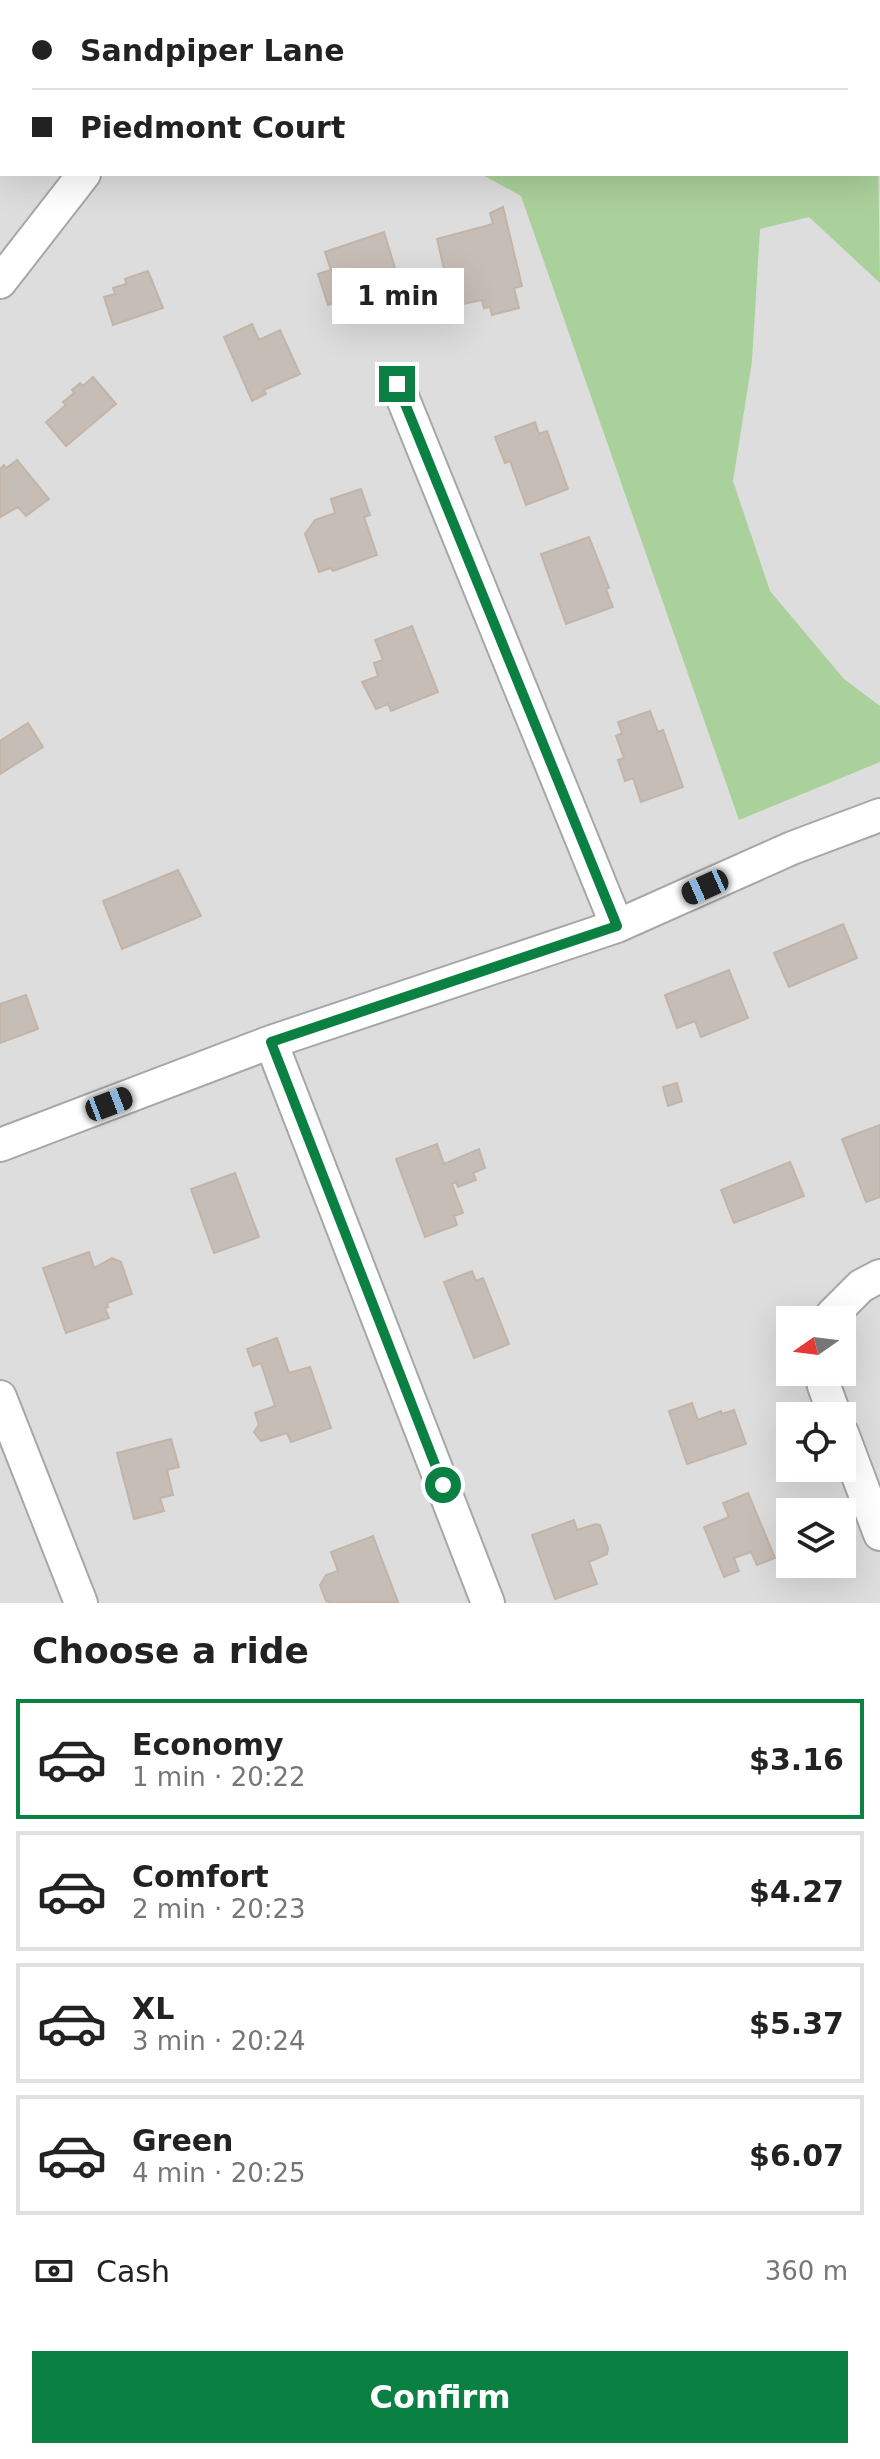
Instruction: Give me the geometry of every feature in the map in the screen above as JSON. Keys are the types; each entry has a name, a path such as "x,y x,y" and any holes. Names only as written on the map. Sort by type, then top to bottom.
{"street":[{"path":"0,282 82,176"},
{"path":"397,384 617,926"},
{"path":"0,1145 271,1042 617,926 792,848 880,815"},
{"path":"271,1042 488,1603"},
{"path":"843,1306 861,1286 880,1276"},
{"path":"0,1397 81,1603"},
{"path":"856,1470 880,1534"}],"shaded area":[{"path":"0,176 880,176 880,1603 0,1603"}],"green space":[{"path":"485,176 878,176 880,283 809,217 760,229 752,361 733,481 770,591 844,679 880,706 880,762 739,820 521,196"}],"building":[{"path":"503,207 522,286 514,288 519,308 492,315 490,307 484,308 482,300 458,305 457,302 452,303 437,239 493,224 490,213"},
{"path":"384,232 399,281 328,305 318,274 331,270 325,252"},
{"path":"148,271 163,308 113,325 104,297 115,294 113,288 126,284 125,279"},
{"path":"252,324 259,340 280,330 300,374 264,390 266,394 252,401 224,337"},
{"path":"93,377 116,404 66,446 46,422 66,405 63,402 74,393 72,390"},
{"path":"535,422 539,434 547,431 568,489 526,505 510,461 505,463 495,437"},
{"path":"17,460 49,499 26,516 18,507 0,517 0,469"},
{"path":"361,489 370,515 364,517 377,555 333,571 331,568 319,572 305,534 315,520 335,513 331,499"},
{"path":"589,537 613,607 566,624 541,554"},
{"path":"412,626 438,692 391,711 388,704 376,709 362,682 378,676 374,663 383,660 375,640"},
{"path":"650,711 658,732 663,730 683,787 641,802 633,778 625,781 618,760 624,758 616,736 622,733 618,722"},
{"path":"28,723 43,747 0,774 0,741"},
{"path":"178,870 201,916 122,949 103,901"},
{"path":"843,924 857,958 789,987 774,953"},
{"path":"729,970 748,1018 701,1037 695,1021 677,1028 665,995"},
{"path":"26,995 38,1029 0,1043 0,1004"},
{"path":"677,1083 682,1101 668,1106 663,1087"},
{"path":"880,1125 880,1197 866,1202 842,1139"},
{"path":"437,1144 444,1164 479,1149 485,1168 473,1173 476,1180 458,1187 456,1182 452,1184 463,1213 454,1216 457,1225 425,1237 396,1159"},
{"path":"790,1162 804,1196 734,1223 721,1190"},
{"path":"235,1173 259,1237 214,1253 191,1189"},
{"path":"89,1252 94,1268 112,1258 121,1262 132,1294 107,1303 108,1307 105,1308 109,1318 66,1333 43,1268"},
{"path":"472,1271 476,1281 483,1278 509,1344 474,1358 444,1282"},
{"path":"277,1338 289,1373 310,1367 331,1428 291,1442 287,1433 261,1441 254,1432 259,1425 255,1413 275,1406 261,1363 253,1366 247,1349"},
{"path":"692,1403 698,1420 721,1411 722,1414 734,1410 746,1444 687,1464 669,1411"},
{"path":"171,1439 179,1467 167,1470 173,1495 160,1498 164,1511 134,1519 117,1453"},
{"path":"748,1493 775,1558 757,1565 751,1552 734,1558 739,1571 724,1577 704,1527 729,1517 723,1503"},
{"path":"574,1520 577,1530 600,1525 607,1554 589,1562 597,1584 555,1599 532,1535"},
{"path":"373,1536 398,1602 326,1601 320,1585 326,1575 338,1571 331,1552"}],"route":[{"path":"397,384 617,926 271,1042 443,1485"}]}
